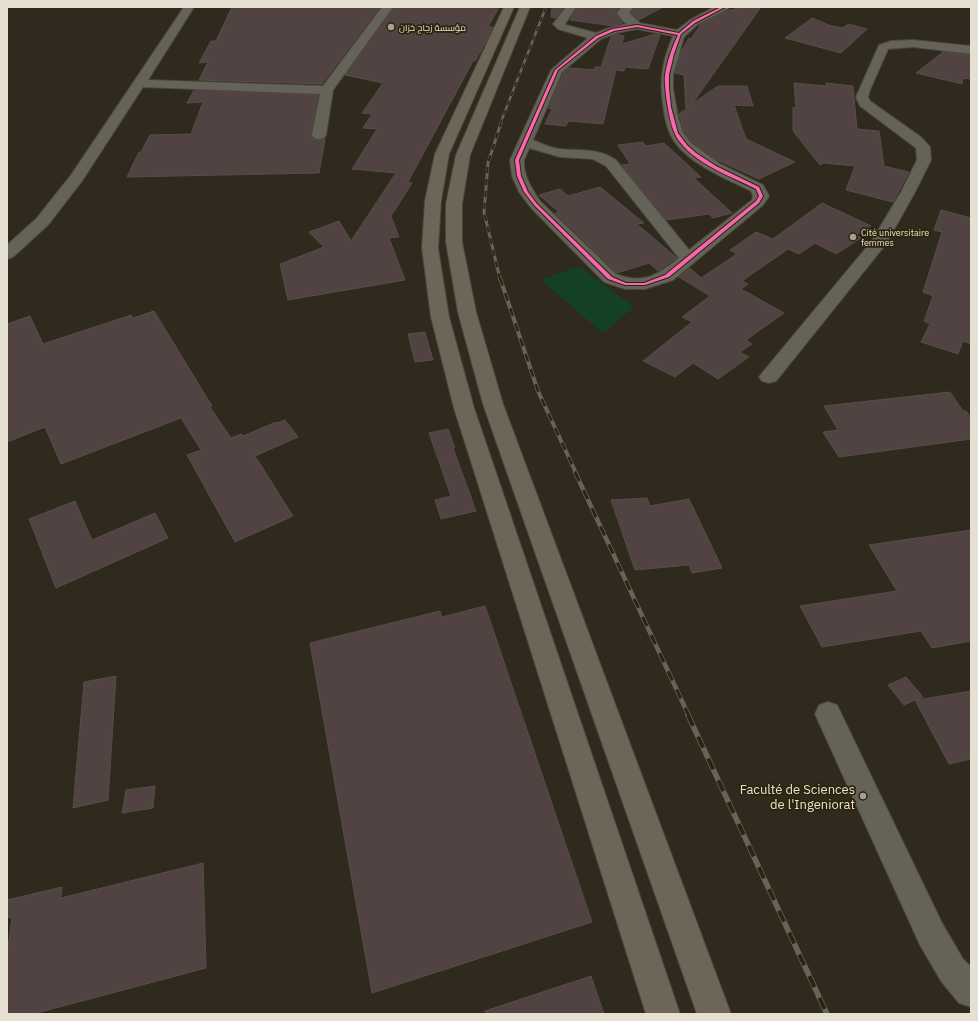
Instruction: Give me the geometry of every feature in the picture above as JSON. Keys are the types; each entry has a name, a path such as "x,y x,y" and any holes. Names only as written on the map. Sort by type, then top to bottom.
{"main road":[{"path":"509,7 442,154 433,201 430,248 439,309 467,415 663,1014"},
{"path":"525,7 463,155 454,204 454,242 467,312 493,404 714,1014"}],"street":[{"path":"7,254 42,222 77,178 189,7"},
{"path":"319,134 327,90 388,7"},
{"path":"571,7 559,24 562,28 596,37"},
{"path":"628,7 623,13 627,19 637,26"},
{"path":"680,34 637,26 613,30 596,37 557,70 517,160 519,176 526,192 536,205 610,278 625,284 645,284 667,276 758,202 761,196 758,188 716,167 690,150 678,137 672,124 667,76 680,34 701,18 724,7"},
{"path":"769,377 878,244 908,192 924,160 923,147 916,140 872,109 865,103 862,97 883,47 896,44 950,47 971,50"},
{"path":"139,83 327,90"},
{"path":"526,142 546,150 560,153 598,155 605,157 688,259"},
{"path":"828,714 931,934 952,970 971,990"}],"green space":[{"path":"579,266 634,307 603,333 541,280"}],"building":[{"path":"232,7 380,7 322,84 199,80 208,62 199,63 211,41 216,41"},
{"path":"394,7 499,7 488,27 493,27 486,42 475,61 473,61 408,182 412,183 391,216 399,237 389,238 405,280 288,300 280,264 324,247 309,232 339,221 351,241 396,173 352,169 377,129 363,128 372,114 362,113 383,83 345,75"},
{"path":"552,7 564,7 556,18 551,17"},
{"path":"577,7 620,7 616,13 623,23 613,26 570,20"},
{"path":"634,7 663,7 639,20 631,13"},
{"path":"742,7 761,7 692,104 718,86 747,86 753,106 734,105 746,139 795,162 759,179 717,160 692,142 684,132 679,114 686,109 684,75 675,73 681,52 689,38 691,39 701,24 724,12"},
{"path":"812,18 829,25 842,28 849,24 867,29 841,53 785,38"},
{"path":"616,34 624,36 622,44 655,34 660,35 648,69 625,67 624,71 616,70 603,124 568,121 566,126 545,124 552,109 548,108 564,72 569,68 594,70 595,67 601,67 611,37"},
{"path":"943,52 971,55 971,79 963,78 962,84 916,73"},
{"path":"794,83 826,86 826,83 853,86 857,129 879,131 884,166 909,172 893,202 846,190 855,166 824,163 820,165 793,131 793,107 796,108"},
{"path":"194,90 318,95 311,135 314,139 325,139 319,173 127,177 139,152 141,152 150,135 191,134 203,102 187,103"},
{"path":"643,142 646,146 664,143 701,177 694,178 732,213 713,218 709,214 666,220 622,165 630,164 618,145"},
{"path":"600,187 644,223 637,224 677,258 658,271 649,263 617,273 555,213 559,212 539,195 560,189 568,196"},
{"path":"822,203 871,226 856,235 861,238 836,254 815,243 799,254 788,249 742,281 748,284 741,289 784,313 746,340 752,344 740,352 749,357 718,379 693,363 675,377 643,361 692,322 682,317 710,296 679,277 690,268 701,278 737,254 730,250 756,232 773,239"},
{"path":"941,210 971,218 971,344 963,341 958,354 921,342 930,324 924,321 933,296 923,292 942,232 934,230"},
{"path":"154,311 212,406 210,407 231,438 241,434 243,436 276,422 285,420 298,437 255,456 293,516 235,542 187,455 201,450 181,418 61,464 45,427 7,442 7,324 30,316 43,344 131,315 133,318"},
{"path":"425,332 433,360 415,362 408,334"},
{"path":"950,392 963,411 966,411 971,418 971,439 839,457 823,432 838,430 824,406"},
{"path":"448,429 455,448 453,448 476,511 441,519 435,500 451,496 429,433"},
{"path":"647,498 650,506 689,499 722,568 692,573 689,565 635,570 611,500"},
{"path":"75,501 92,540 155,513 168,538 56,588 29,519"},
{"path":"971,530 971,641 932,648 921,631 822,647 800,606 897,591 869,545"},
{"path":"485,606 592,922 372,993 310,643 440,611 442,617"},
{"path":"116,676 108,800 73,808 84,682"},
{"path":"906,677 923,697 917,700 971,691 971,759 949,764 915,700 904,705 888,685"},
{"path":"155,786 153,808 122,813 126,790"},
{"path":"203,863 206,968 33,1014 7,1014 7,956 12,917 7,918 7,900 62,887 61,898"},
{"path":"591,976 604,1014 486,1014 485,1011"}],"railway":[{"path":"500,124 546,7"},
{"path":"500,279 484,212 488,163 501,123"},
{"path":"500,278 538,391 576,473"},
{"path":"575,472 689,716"},
{"path":"688,715 827,1014"}],"cycle path":[{"path":"680,34 637,26 613,30 597,37 557,70 517,160 519,176 526,192 536,205 610,278 625,284 645,284 667,276 758,202 761,196 758,188 726,173 694,154 676,133 670,107 667,88 667,75 680,34 694,22 724,7"}],"place":[{"name":"مؤسسة زجاج خزان","path":"391,27"},
{"name":"Cité universitaire femmes","path":"853,237"},
{"name":"Faculté de Sciences de l'Ingeniorat","path":"863,796"}]}
